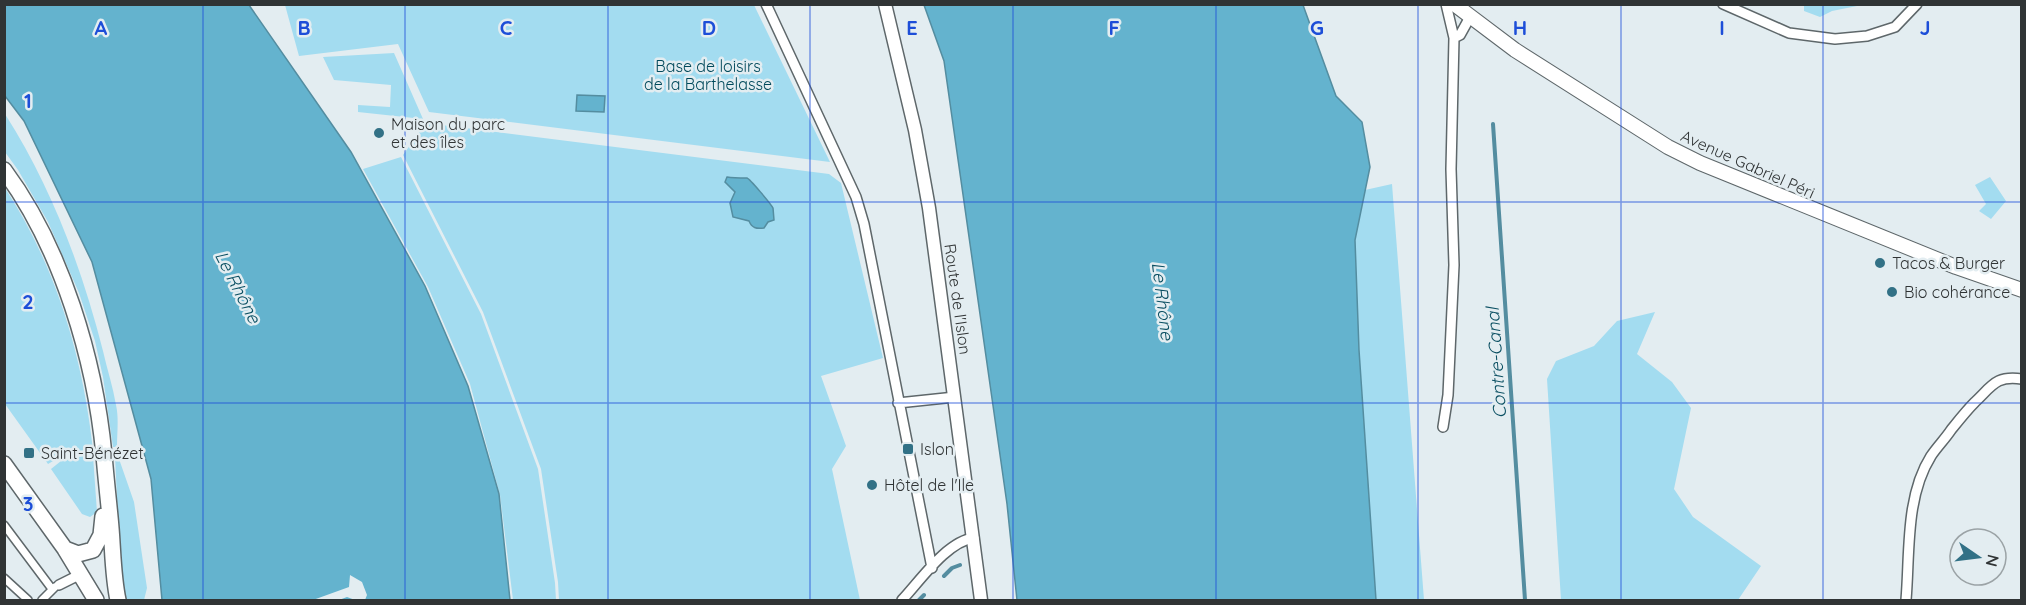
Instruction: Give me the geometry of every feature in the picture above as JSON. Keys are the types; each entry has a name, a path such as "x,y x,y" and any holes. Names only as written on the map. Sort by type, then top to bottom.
{"main road":[{"name":"Avenue Gabriel Péri","path":"1454,4 1515,50 1668,147 1700,164 1956,267 2022,290"},
{"path":"4,170 35,218 75,312 94,391 104,452 118,600"},
{"path":"4,464 65,549 96,600"},
{"path":"81,574 98,555 107,487"},
{"path":"65,549 78,554 89,553 97,545 101,535"}],"street":[{"path":"766,4 856,197 864,224 932,568"},
{"name":"Route de l'Islon","path":"885,4 915,130 930,219 981,600"},
{"path":"1443,427 1448,395 1454,265 1451,169 1454,38 1446,4"},
{"path":"1723,5 1789,33 1834,39 1867,36 1895,27 1917,4"},
{"path":"1454,38 1460,35 1470,17"},
{"path":"1906,600 1914,502 1930,457 1967,410 1999,380 2022,379"},
{"path":"898,403 955,397"},
{"path":"4,525 55,587"},
{"path":"902,600 952,547 962,540 974,538"},
{"path":"42,600 55,587 81,574"},
{"path":"4,578 28,600"}],"green space":[{"path":"1804,4 1862,5 1832,11 1820,17 1804,11"},
{"name":"Base de loisirs de la Barthelasse","path":"285,5 754,5 830,162 429,112 398,44 299,56"},
{"path":"394,53 423,119 358,112 358,105 390,107 391,85 334,80 323,57"},
{"path":"5,114 22,141 51,199 75,259 95,320 115,398 117,447 113,447 103,377 95,341 79,293 48,222 5,152"},
{"path":"426,123 829,174 841,183 883,358 821,376 846,446 832,469 860,600 559,600 541,469 483,312 403,155"},
{"path":"401,157 481,314 538,469 556,600 513,600 500,495 470,384 428,287 363,169"},
{"path":"1990,177 2006,201 1991,219 1979,211 1986,204 1975,185"},
{"path":"1392,184 1424,600 1376,600 1359,350 1355,240 1365,190"},
{"path":"5,188 39,249 53,281 74,347 88,415 93,450 65,454 48,464 5,404"},
{"path":"1655,312 1637,354 1672,382 1691,408 1674,489 1693,517 1761,566 1738,600 1561,600 1547,379 1556,361 1594,346 1617,321"},
{"path":"87,455 93,456 97,512 90,517 82,514 51,469 61,461"},
{"path":"115,456 118,456 134,502 147,588 144,600 125,600 120,561"}],"water":[{"name":"Le Rhône","path":"5,5 249,5 351,152 425,286 468,386 499,494 510,600 162,600 151,479 92,262 24,121 5,96"},
{"name":"Le Rhône","path":"924,5 1303,5 1336,96 1362,122 1370,167 1355,240 1359,350 1376,600 1017,600 1007,504 944,61"},
{"path":"577,95 605,96 604,112 576,111"},
{"path":"727,177 749,179 773,208 774,220 768,222 764,228 759,228 753,227 749,221 733,217 730,203 735,192 725,182"}],"pier":[{"path":"350,575 362,582 367,595 365,600 347,597 339,600 313,600 349,587"}],"waterway":[{"name":"Contre-Canal","path":"1493,124 1525,600"},
{"path":"944,576 952,568 960,565"},
{"path":"919,600 924,595"}],"place":[{"name":"Maison du parc et des îles","path":"379,133"},
{"name":"Tacos & Burger","path":"1880,263"},
{"name":"Bio cohérance","path":"1892,292"},
{"name":"Islon","path":"908,449"},
{"name":"Saint-Bénézet","path":"29,453"},
{"name":"Hôtel de l'Ile","path":"872,485"}]}
